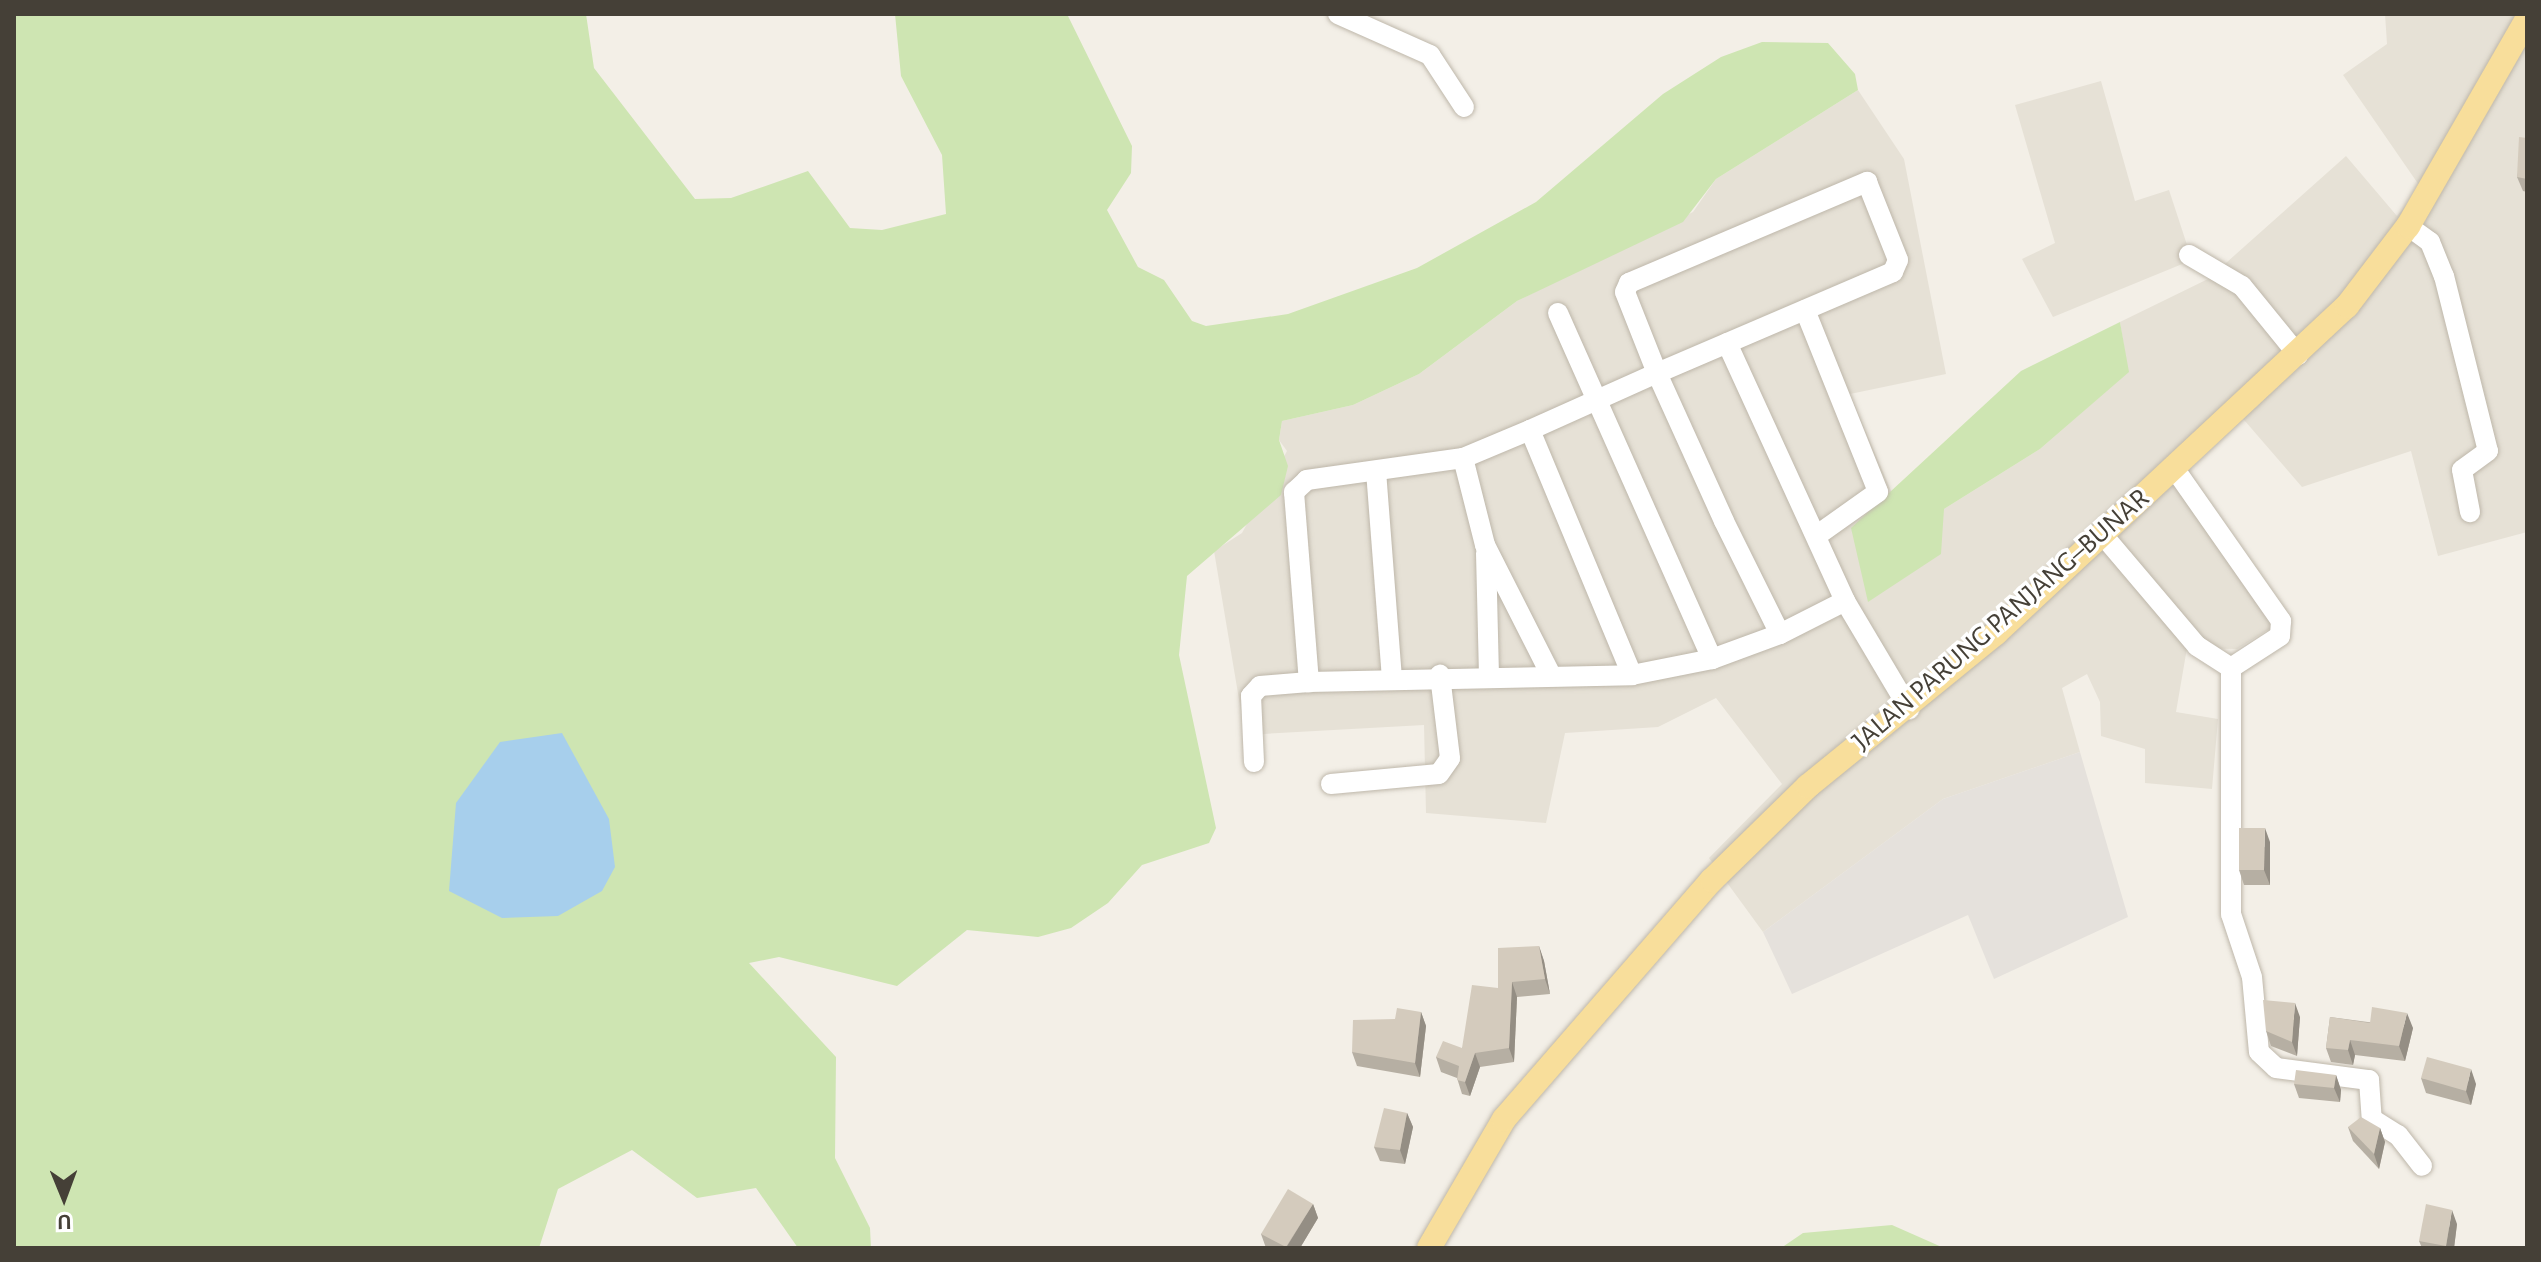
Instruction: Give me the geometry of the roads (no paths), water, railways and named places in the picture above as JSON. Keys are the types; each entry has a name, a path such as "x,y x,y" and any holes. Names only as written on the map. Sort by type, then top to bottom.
{"main road":[{"name":"JALAN PARUNG PANJANG–BUNAR","path":"1429,1248 1504,1119 1625,971 1808,786 1909,709 2298,355 2408,226 2524,33"}],"street":[{"path":"1338,14 1430,55 1464,107"},
{"path":"1309,682 1294,492 1307,480 1463,458 1657,373 1805,310 1897,267 1871,183 1629,283 1626,302 1657,373 1780,634"},
{"path":"2408,226 2430,242 2444,276 2488,451 2462,470 2470,512"},
{"path":"2189,255 2242,286 2298,355"},
{"path":"1805,310 1878,492 1816,536"},
{"path":"1558,313 1712,659"},
{"path":"1727,343 1845,601 1909,709"},
{"path":"1530,430 1632,675"},
{"path":"1463,458 1485,545 1489,674"},
{"path":"2174,468 2281,621 2280,636 2231,668"},
{"path":"1376,471 1392,677"},
{"path":"2102,534 2197,646 2231,668"},
{"path":"1485,545 1551,675"},
{"path":"1254,762 1251,696 1260,686 1440,675 1632,675 1712,659 1780,634 1845,601"},
{"path":"2231,668 2231,914 2252,977 2259,1052 2276,1068 2369,1080 2372,1119 2398,1135 2422,1166"},
{"path":"1331,784 1439,774 1450,758 1440,675"}],"water":[{"path":"562,733 609,819 615,867 602,891 558,916 502,918 449,891 456,803 500,742"}]}
